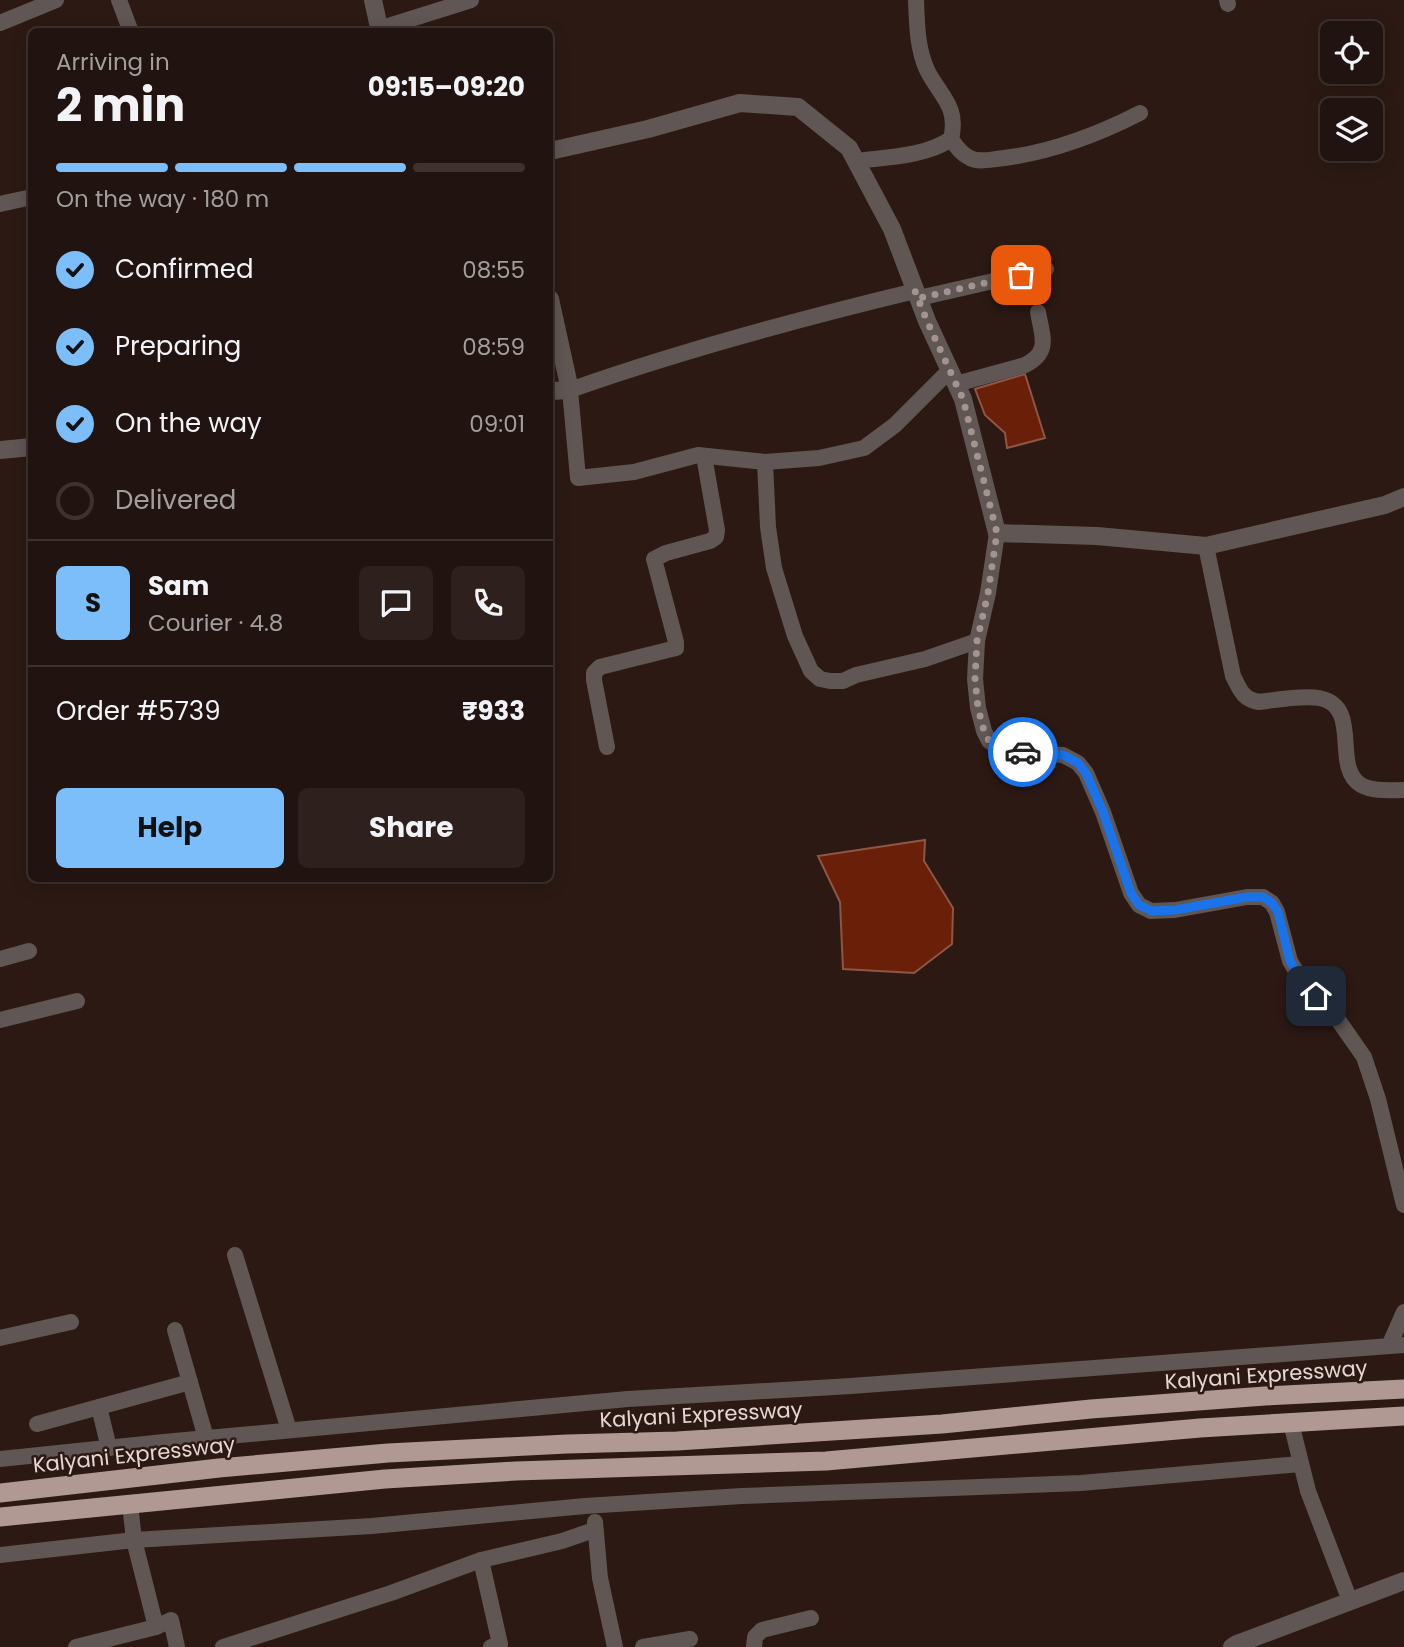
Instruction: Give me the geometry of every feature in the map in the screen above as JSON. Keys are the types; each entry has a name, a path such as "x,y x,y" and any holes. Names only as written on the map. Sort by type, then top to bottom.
{"highway":[{"name":"Kalyani Expressway","path":"0,1493 219,1468 388,1453 677,1441 942,1424 1265,1396 1404,1389"},
{"path":"0,1517 386,1479 516,1471 826,1461 1200,1428 1404,1416"}],"street":[{"path":"0,23 56,0"},
{"path":"120,0 130,28"},
{"path":"373,0 380,28"},
{"path":"386,28 471,0"},
{"path":"856,161 919,153 939,147 951,139 953,115 946,98 927,71 920,51 916,0"},
{"path":"553,150 648,130 740,103 799,107 849,148 892,229 927,321 963,399 997,533 977,641 975,679 978,708 989,741 996,746 1020,752 1063,755 1078,763 1086,773 1103,812 1131,893 1139,905 1152,911 1175,910 1247,897 1263,897 1272,903 1278,912 1290,961 1303,983 1336,1017 1364,1058 1378,1099 1404,1205"},
{"path":"951,139 970,159 1001,159 1042,152 1111,128 1140,113"},
{"path":"0,204 28,198"},
{"path":"915,291 919,298 1046,269"},
{"path":"553,391 570,390 636,367 755,332 915,291"},
{"path":"553,313 570,390 578,478 634,472 698,456 765,462 819,458 864,448 953,377 1025,365 1035,360 1041,354 1043,346 1038,312"},
{"path":"0,450 28,447"},
{"path":"607,747 594,673 600,667 676,648 654,559 716,537 704,456"},
{"path":"765,462 768,527 774,568 795,636 811,671 820,679 843,681 856,675 925,659 977,641"},
{"path":"997,533 1097,536 1206,546 1385,505 1404,497"},
{"path":"1206,546 1233,676 1242,694 1249,700 1259,702 1320,698 1332,704 1339,711 1345,727 1347,765 1353,778 1376,790 1404,790"},
{"path":"0,959 29,951"},
{"path":"0,1020 77,1001"},
{"path":"235,1255 289,1430"},
{"path":"0,1459 628,1399 851,1386 1396,1346 1404,1311"},
{"path":"0,1338 71,1322"},
{"path":"175,1330 206,1438"},
{"path":"37,1424 190,1382"},
{"path":"99,1407 109,1448"},
{"path":"1291,1423 1312,1503 1350,1601"},
{"path":"0,1555 134,1540 372,1526 596,1505 743,1496 1081,1483 1300,1464"},
{"path":"130,1504 134,1540 156,1627"},
{"path":"596,1505 594,1530 600,1578 615,1647"},
{"path":"223,1647 391,1593 481,1560 562,1541 594,1530"},
{"path":"481,1560 497,1646"},
{"path":"1232,1647 1404,1581"},
{"path":"754,1647 755,1637 762,1630 811,1618"},
{"path":"76,1647 156,1627 171,1620 177,1647"},
{"path":"643,1647 690,1639"}],"shaded area":[{"path":"1025,374 1045,438 1007,448 1005,433 985,415 975,389"},
{"path":"925,840 924,861 953,908 952,944 914,973 843,969 840,902 818,856"}],"way so far":[{"path":"1021,275 919,298 915,291 963,399 997,533 977,641 975,679 978,708 989,741 996,746 1023,752"}],"route":[{"path":"1023,752 1063,755 1078,763 1086,773 1103,812 1131,893 1139,905 1152,911 1175,910 1247,897 1263,897 1272,903 1278,912 1290,961 1303,983 1316,996"}]}
